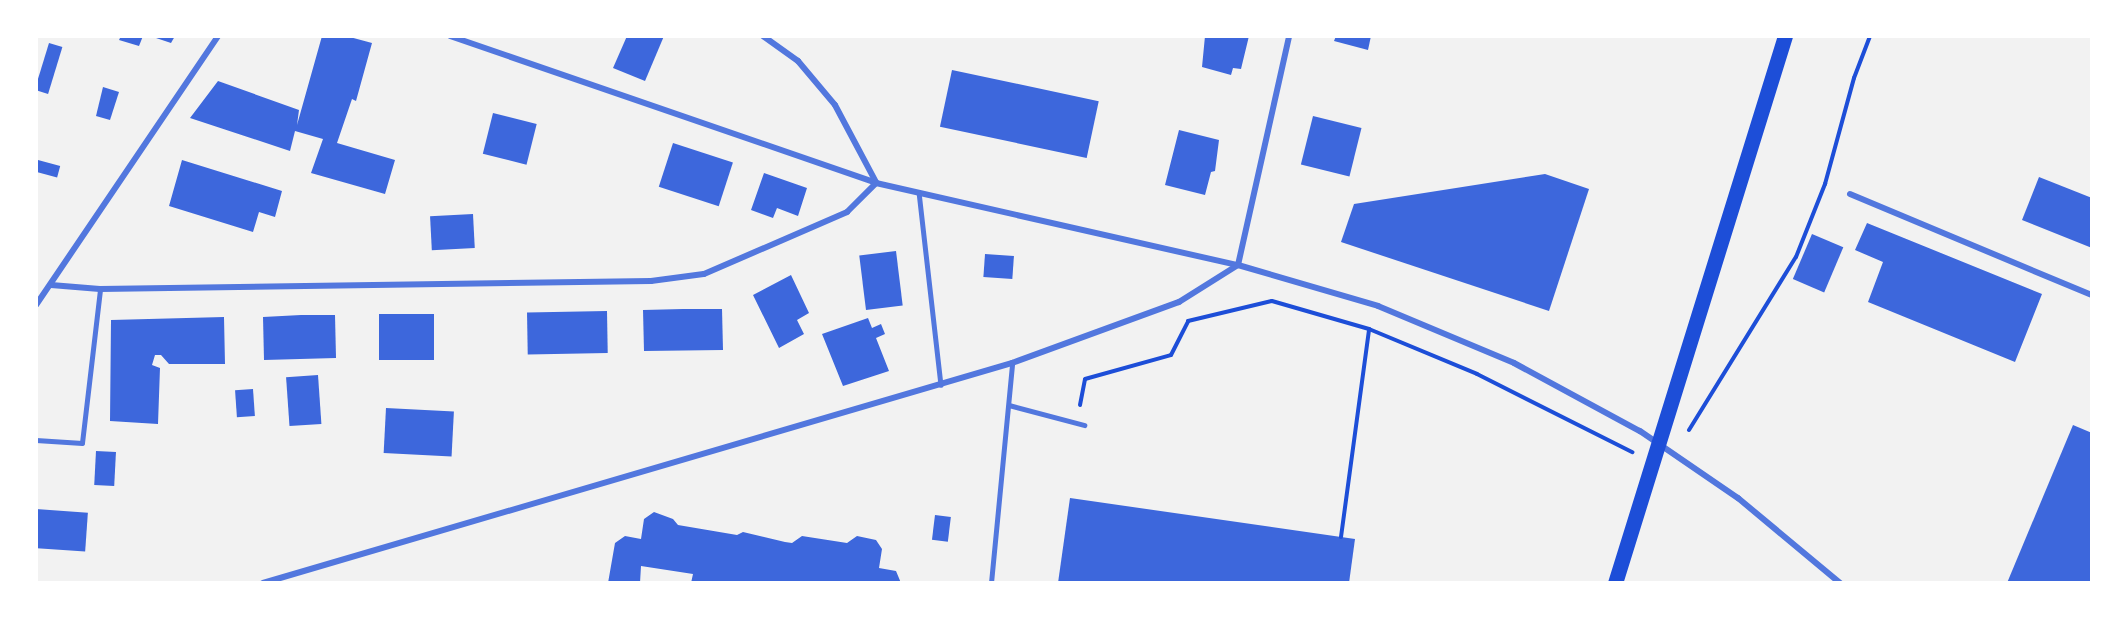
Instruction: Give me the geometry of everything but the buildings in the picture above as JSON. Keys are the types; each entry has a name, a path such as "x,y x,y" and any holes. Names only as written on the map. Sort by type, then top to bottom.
{"main road":[{"path":"1615,583 1785,36"}],"street":[{"path":"36,305 218,36"},
{"path":"450,36 876,183 1238,265 1378,306 1514,363 1640,430 1738,498 1839,583"},
{"path":"762,36 798,61 835,105 876,183"},
{"path":"263,583 941,385 1012,363 1179,302 1238,265 1289,36"},
{"path":"51,285 100,289 651,281 704,274 847,212 876,183"},
{"path":"1850,194 2092,295"}],"lane":[{"path":"919,192 941,385"},
{"path":"36,440 82,443 100,289"},
{"path":"991,583 1012,363"},
{"path":"1009,405 1084,425"}],"path":[{"path":"1689,431 1796,257 1825,184 1854,78 1870,36"},
{"path":"1080,405 1085,379 1171,354 1188,321 1272,301 1369,329 1477,374 1640,457"},
{"path":"1341,537 1369,329"}]}
